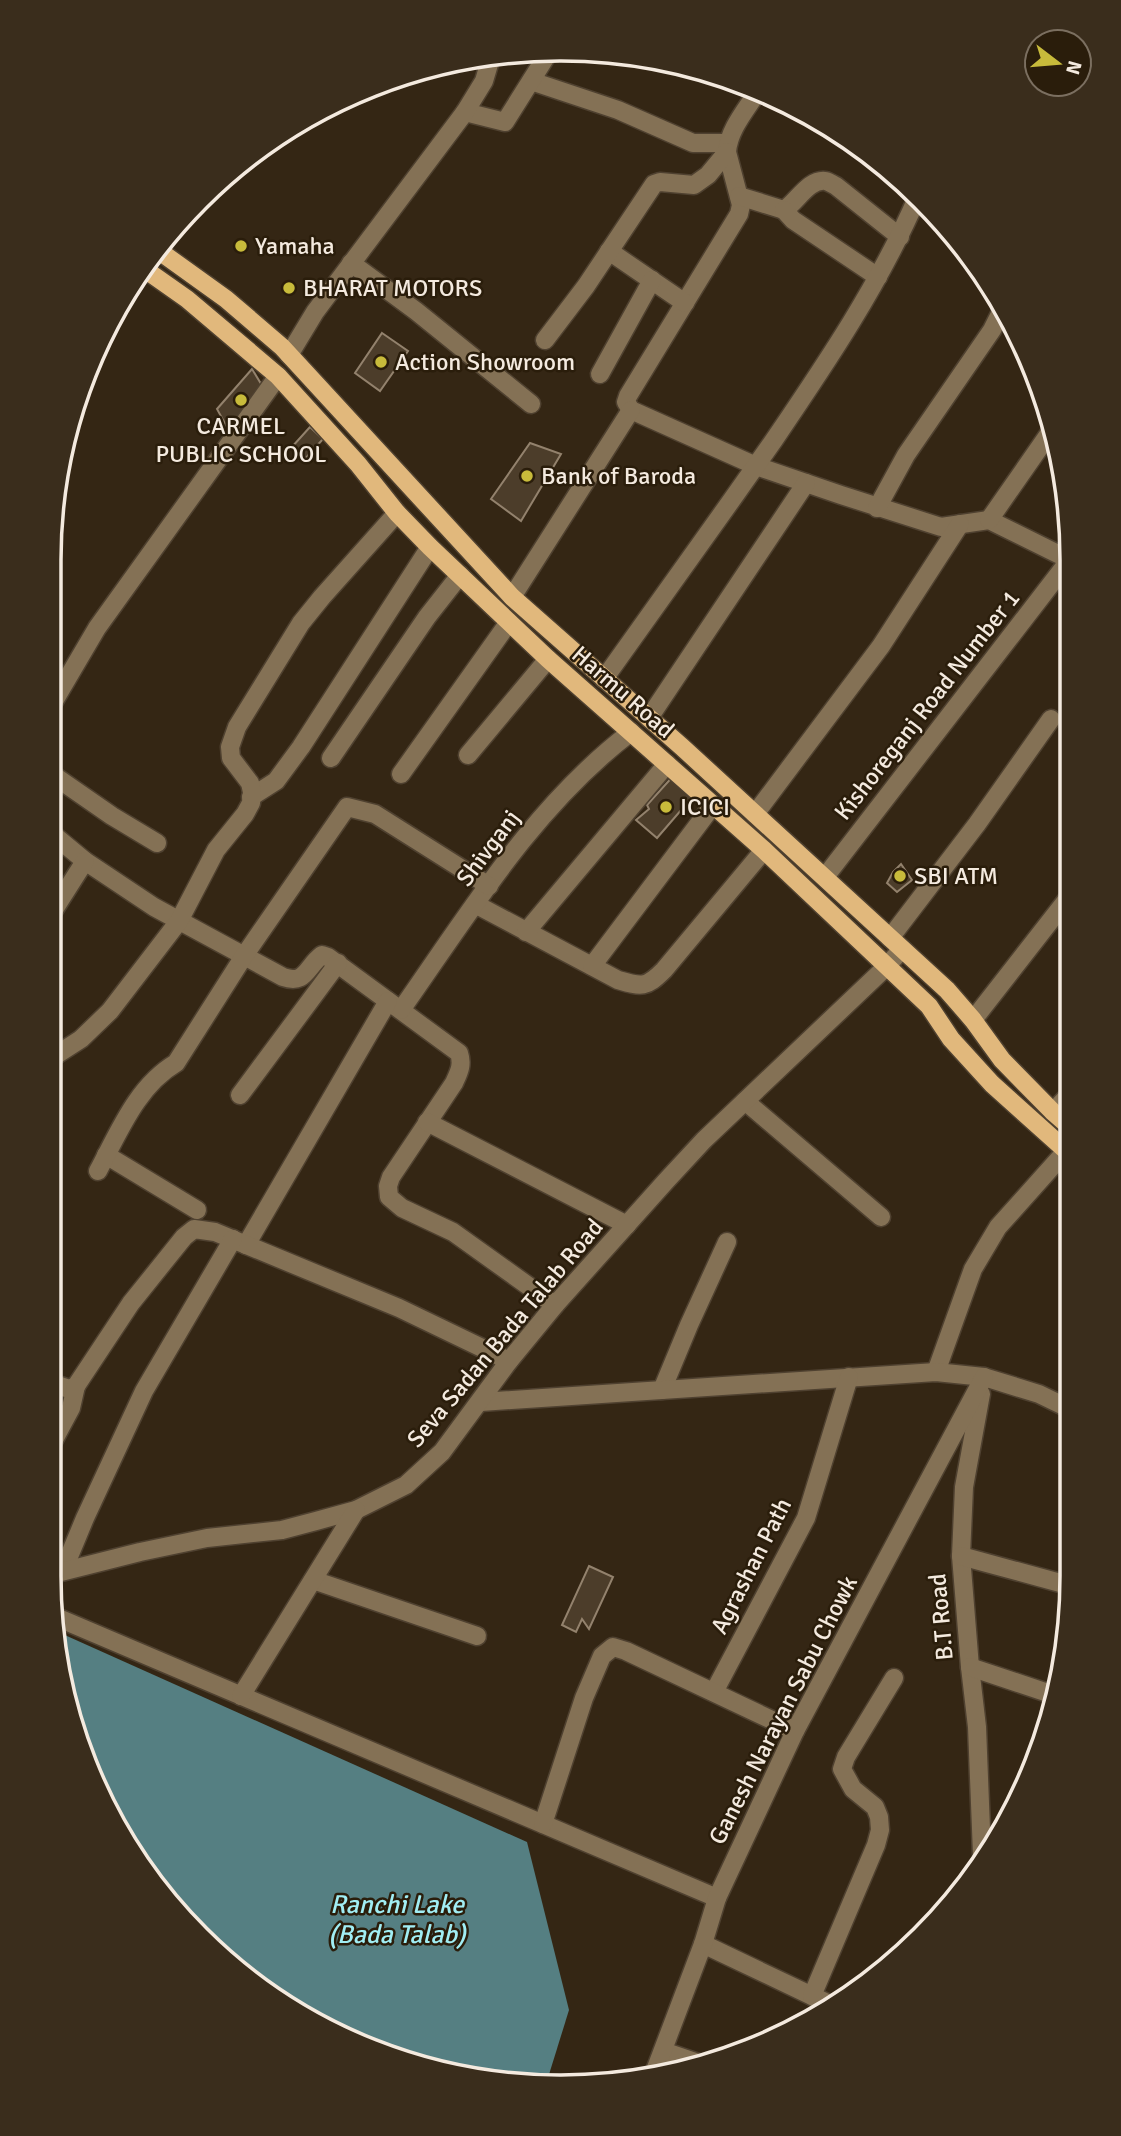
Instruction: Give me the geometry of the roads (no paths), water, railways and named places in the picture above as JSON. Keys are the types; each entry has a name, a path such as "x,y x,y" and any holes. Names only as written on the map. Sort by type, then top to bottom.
{"main road":[{"name":"Harmu Road","path":"165,255 226,299 289,355 512,597 947,990 1002,1060 1060,1118"},
{"name":"Harmu Road","path":"152,274 187,299 278,376 430,547 548,659 764,850 929,1006 951,1039 992,1084 1060,1145"}],"street":[{"path":"465,112 505,122 543,62"},
{"path":"289,355 315,312 465,112 484,81 488,67"},
{"path":"531,82 618,110 693,143 728,147"},
{"path":"545,340 586,286 654,184 660,182 694,185 708,175 728,147 734,129 753,99"},
{"path":"728,147 741,205 739,214 628,396 626,402 631,410 756,466 877,508 941,527 989,520 1060,556"},
{"path":"784,211 816,183 825,181 836,186 900,237"},
{"path":"739,196 784,211 793,220 878,277"},
{"path":"604,679 849,330 900,237 913,206"},
{"path":"609,251 685,303"},
{"path":"351,263 531,404"},
{"path":"600,374 652,280"},
{"path":"877,508 906,455 997,320"},
{"path":"61,689 97,628 278,376"},
{"path":"512,597 631,410"},
{"path":"989,520 1045,440"},
{"path":"649,718 806,483"},
{"path":"61,1052 81,1039 110,1011 179,921 216,850 246,814 251,803 250,783 231,758 230,747 237,727 301,623 397,513"},
{"path":"755,814 881,646 960,524"},
{"path":"251,797 276,781 301,747 430,547"},
{"name":"Kishoreganj Road Number 1","path":"825,877 1060,570"},
{"path":"331,758 421,626 460,575"},
{"path":"401,774 509,622"},
{"path":"468,755 548,659"},
{"name":"Seva Sadan Bada Talab Road","path":"61,1572 207,1538 282,1530 356,1510 406,1485 442,1452 555,1305 705,1140 886,967 896,943 1051,719"},
{"name":"Shivganj","path":"61,1564 145,1391 394,1005 475,905 522,839 582,773 631,732"},
{"path":"526,932 667,764"},
{"path":"61,781 157,843"},
{"path":"592,967 713,805"},
{"path":"197,1210 102,1163 126,1118 152,1081 176,1063 244,956 347,807 375,814 489,886"},
{"path":"61,841 85,861 154,907 293,981 299,979 315,960 322,956 328,957 459,1053 462,1062 454,1083 391,1177 389,1197 402,1208 453,1232 555,1305"},
{"path":"475,905 618,980 639,986 648,984 664,970 764,850"},
{"path":"61,899 85,861"},
{"path":"973,1020 1060,909"},
{"path":"240,1095 338,963"},
{"path":"745,1101 881,1217"},
{"path":"1053,1112 1060,1105"},
{"path":"427,1122 627,1225"},
{"path":"936,1371 973,1269 998,1227 1060,1161"},
{"path":"61,1427 71,1408 76,1386 131,1303 184,1237 194,1229 203,1229 240,1242 398,1308 509,1362"},
{"path":"662,1390 727,1242"},
{"path":"481,1402 936,1371 984,1377 1039,1394 1060,1404"},
{"name":"Agrashan Path","path":"714,1692 806,1518 849,1377"},
{"name":"B.T Road","path":"982,1844 977,1727 961,1556 964,1487 984,1377"},
{"name":"Ganesh Narayan Sabu Chowk","path":"657,2065 703,1944 717,1898 795,1731 984,1377"},
{"path":"61,1386 69,1389 76,1386"},
{"path":"241,1696 356,1510"},
{"path":"961,1556 1060,1583"},
{"path":"313,1580 477,1636"},
{"path":"63,1620 717,1898"},
{"path":"543,1824 584,1699 602,1656 614,1647 795,1731"},
{"path":"970,1667 1046,1693"},
{"path":"812,1996 880,1830 875,1807 853,1790 842,1769 846,1757 894,1678"},
{"path":"703,1944 822,2001"},
{"path":"663,2051 685,2059"}],"water":[{"name":"Ranchi Lake (Bada Talab)","path":"65,1635 527,1842 569,2010 549,2075 495,2070 431,2058 369,2037 311,2008 257,1972 207,1929 185,1905 145,1853 128,1825 99,1767 88,1736 78,1705"}],"place":[{"name":"Yamaha","path":"241,246"},
{"name":"BHARAT MOTORS","path":"289,288"},
{"name":"Action Showroom","path":"381,362"},
{"name":"CARMEL PUBLIC SCHOOL","path":"241,400"},
{"name":"Bank of Baroda","path":"527,476"},
{"name":"ICICI","path":"666,807"},
{"name":"SBI ATM","path":"900,876"}]}
